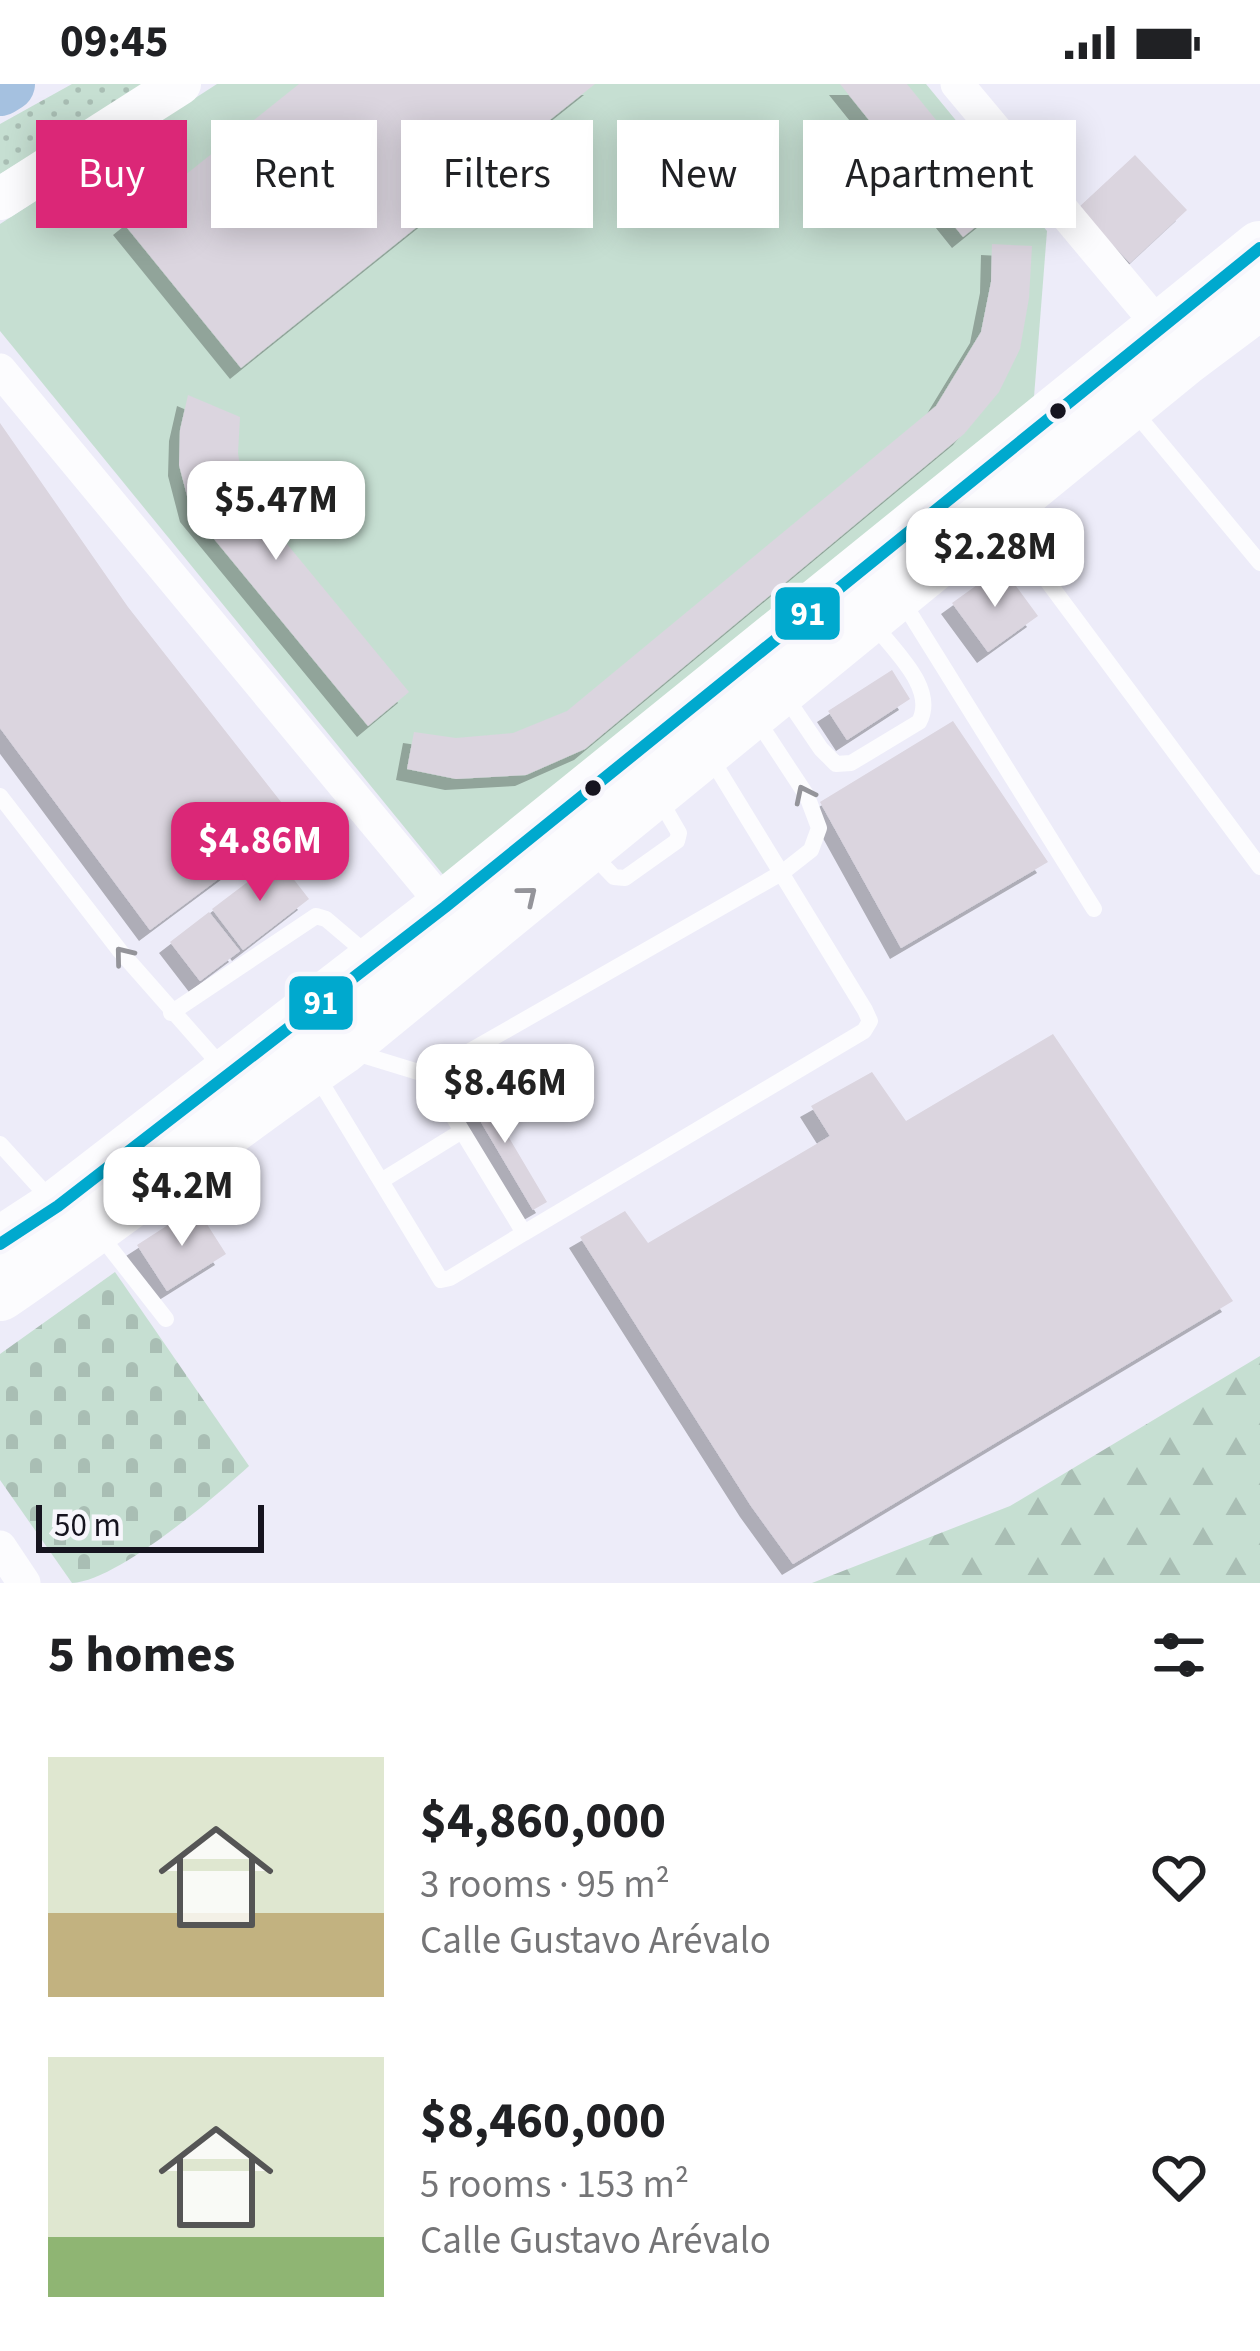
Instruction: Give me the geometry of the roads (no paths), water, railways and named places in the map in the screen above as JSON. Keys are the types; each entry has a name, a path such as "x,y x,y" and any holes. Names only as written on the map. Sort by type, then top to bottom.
{"main road":[{"path":"315,1037 375,961 458,924 586,848 998,515 1128,405 1174,344 1260,248"},
{"path":"0,1294 76,1218 458,924 1174,344 1260,302"},
{"path":"0,1244 76,1218"}],"street":[{"path":"0,199 180,84"},
{"path":"957,84 1174,344"},
{"path":"0,370 458,924"},
{"path":"0,1547 24,1583"}],"lane":[{"path":"1128,405 1260,563"},
{"path":"998,515 1260,867"},
{"path":"767,702 836,764 851,763 919,722 924,692 882,605"},
{"path":"882,605 1094,909"},
{"path":"428,1075 783,872 811,850 819,828 767,702"},
{"path":"315,1037 382,1181 441,1280 864,1031 870,1021 865,1010 706,752"},
{"path":"0,796 171,1013 241,1091"},
{"path":"171,1013 316,916 326,919 375,961"},
{"path":"315,1037 428,1075 524,1233"},
{"path":"382,1181 462,1131"},
{"path":"0,1144 76,1218 166,1319"}],"waterway":[{"path":"0,89 8,84"}]}
